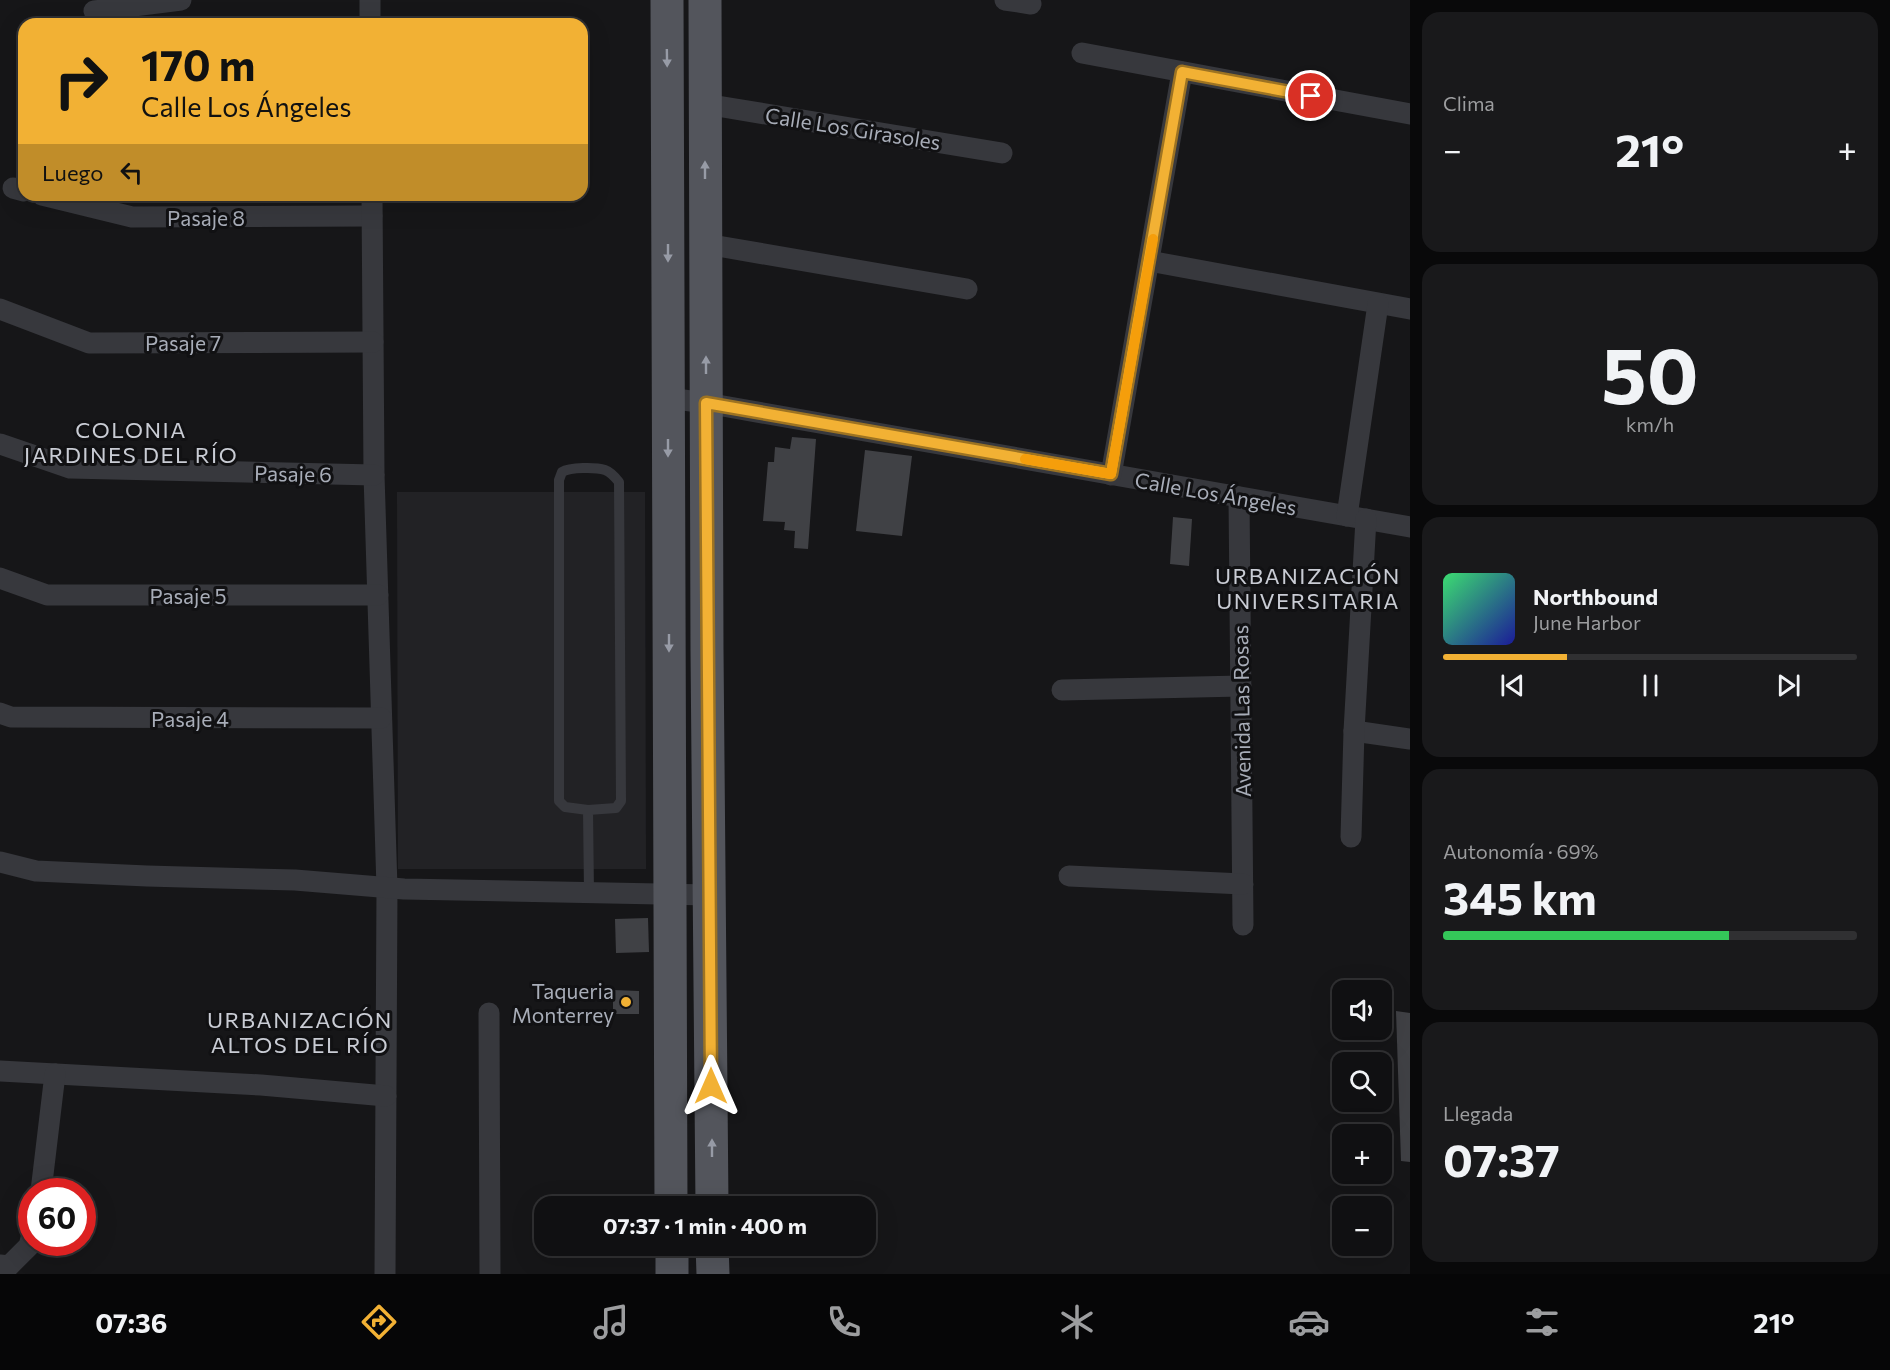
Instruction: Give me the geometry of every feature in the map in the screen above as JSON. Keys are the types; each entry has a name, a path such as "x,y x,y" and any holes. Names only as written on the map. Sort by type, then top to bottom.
{"main road":[{"path":"666,0 671,1196"},
{"path":"705,0 712,1196"},
{"path":"672,1256 672,1274"},
{"path":"712,1256 713,1274"}],"street":[{"path":"94,11 181,0"},
{"path":"370,0 370,18"},
{"path":"1005,0 1031,4"},
{"path":"1082,53 1410,114"},
{"path":"1111,474 1182,72"},
{"name":"Calle Los Girasoles","path":"705,104 1002,153"},
{"name":"Pasaje 8","path":"67,201 132,217 372,216"},
{"path":"372,201 374,475 387,888 385,1274"},
{"path":"706,244 968,289"},
{"path":"1149,261 1410,309"},
{"path":"1351,837 1357,518 1378,304"},
{"name":"Pasaje 7","path":"0,309 89,343 373,342"},
{"name":"Calle Los Ángeles","path":"668,398 1410,527"},
{"name":"Pasaje 6","path":"0,444 70,468 374,475"},
{"name":"Avenida Las Rosas","path":"1239,497 1243,925"},
{"name":"Pasaje 5","path":"0,578 47,595 378,595"},
{"path":"1062,690 1241,686"},
{"name":"Pasaje 4","path":"0,713 11,717 381,718"},
{"path":"1354,731 1410,739"},
{"path":"0,862 36,871 296,880 387,888 710,895"},
{"path":"1069,876 1243,884"},
{"path":"489,1013 490,1274"},
{"path":"0,1071 261,1085 386,1096"},
{"path":"43,1178 55,1074"},
{"path":"0,1265 9,1266 19,1256"}],"lane":[{"path":"568,468 604,470 614,475 619,482 621,801 616,808 588,810 565,807 559,801 560,480 562,472 568,468"},
{"path":"588,810 589,892"}],"shaded area":[{"path":"397,492 645,492 646,869 398,869"}],"building":[{"path":"792,437 816,439 808,549 794,548 795,531 784,530 785,522 763,521 768,462 774,462 775,447 790,449"},
{"path":"865,450 912,456 902,536 856,531"},
{"path":"1173,517 1192,519 1189,566 1170,564"},
{"path":"648,918 649,952 616,953 615,919"},
{"name":"Taqueria Monterrey","path":"613,990 639,991 639,1014 613,1014"},
{"path":"1396,1011 1410,1013 1410,1162 1401,1161"}],"slow traffic":[{"path":"1025,459 1111,474 1153,239"}],"place":[{"name":"Taqueria Monterrey","path":"626,1002"}],"district":[{"name":"COLONIA JARDINES DEL RÍO","path":"131,442"},
{"name":"URBANIZACIÓN UNIVERSITARIA","path":"1308,588"},
{"name":"URBANIZACIÓN ALTOS DEL RÍO","path":"300,1032"}],"route":[{"path":"711,1086 706,403 1111,474 1182,72 1311,96"}]}
